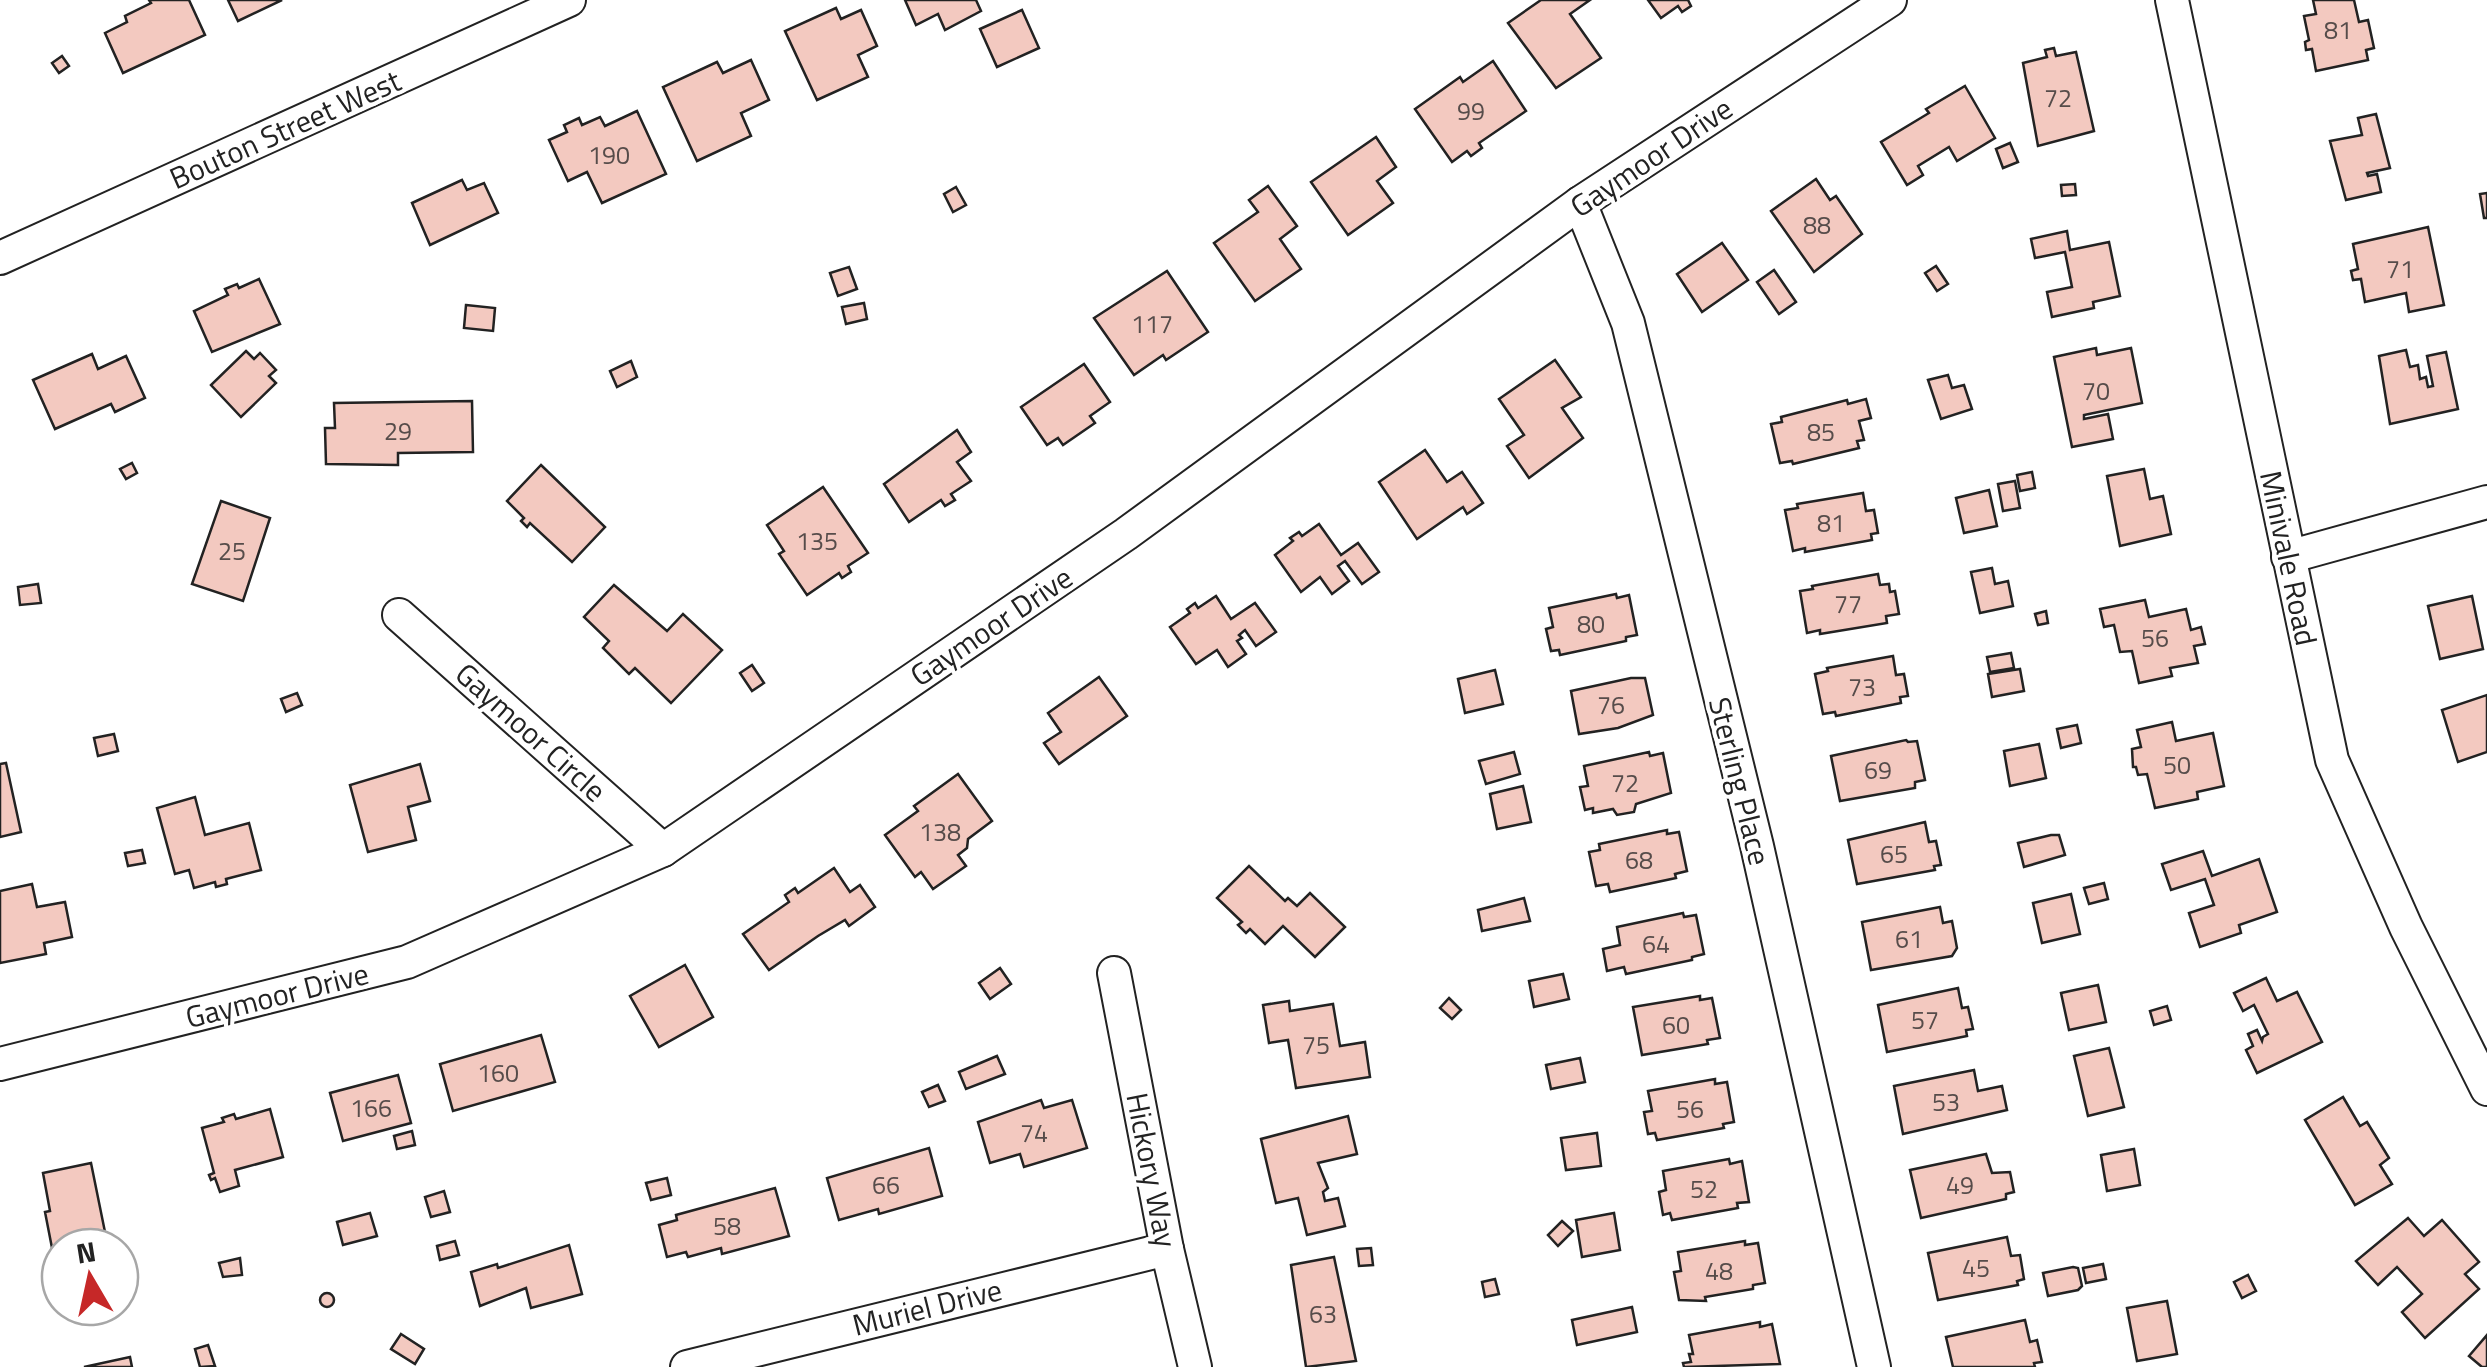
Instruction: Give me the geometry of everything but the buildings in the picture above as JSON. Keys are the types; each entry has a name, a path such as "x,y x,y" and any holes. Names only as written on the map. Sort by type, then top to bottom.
{"street":[{"name":"Bouton Street West","path":"0,258 569,0"},
{"name":"Gaymoor Drive","path":"0,1064 407,962 663,850 1126,534 1580,203 1890,0"},
{"name":"Minivale Road","path":"2172,0 2332,760 2406,928 2487,1088"},
{"name":"Sterling Place","path":"1580,203 1628,323 1756,846 1874,1367"},
{"path":"2288,556 2487,502"},
{"name":"Gaymoor Circle","path":"399,615 663,850"},
{"name":"Hickory Way","path":"1114,972 1166,1249 1195,1367"},
{"name":"Muriel Drive","path":"688,1367 1166,1249"}]}
